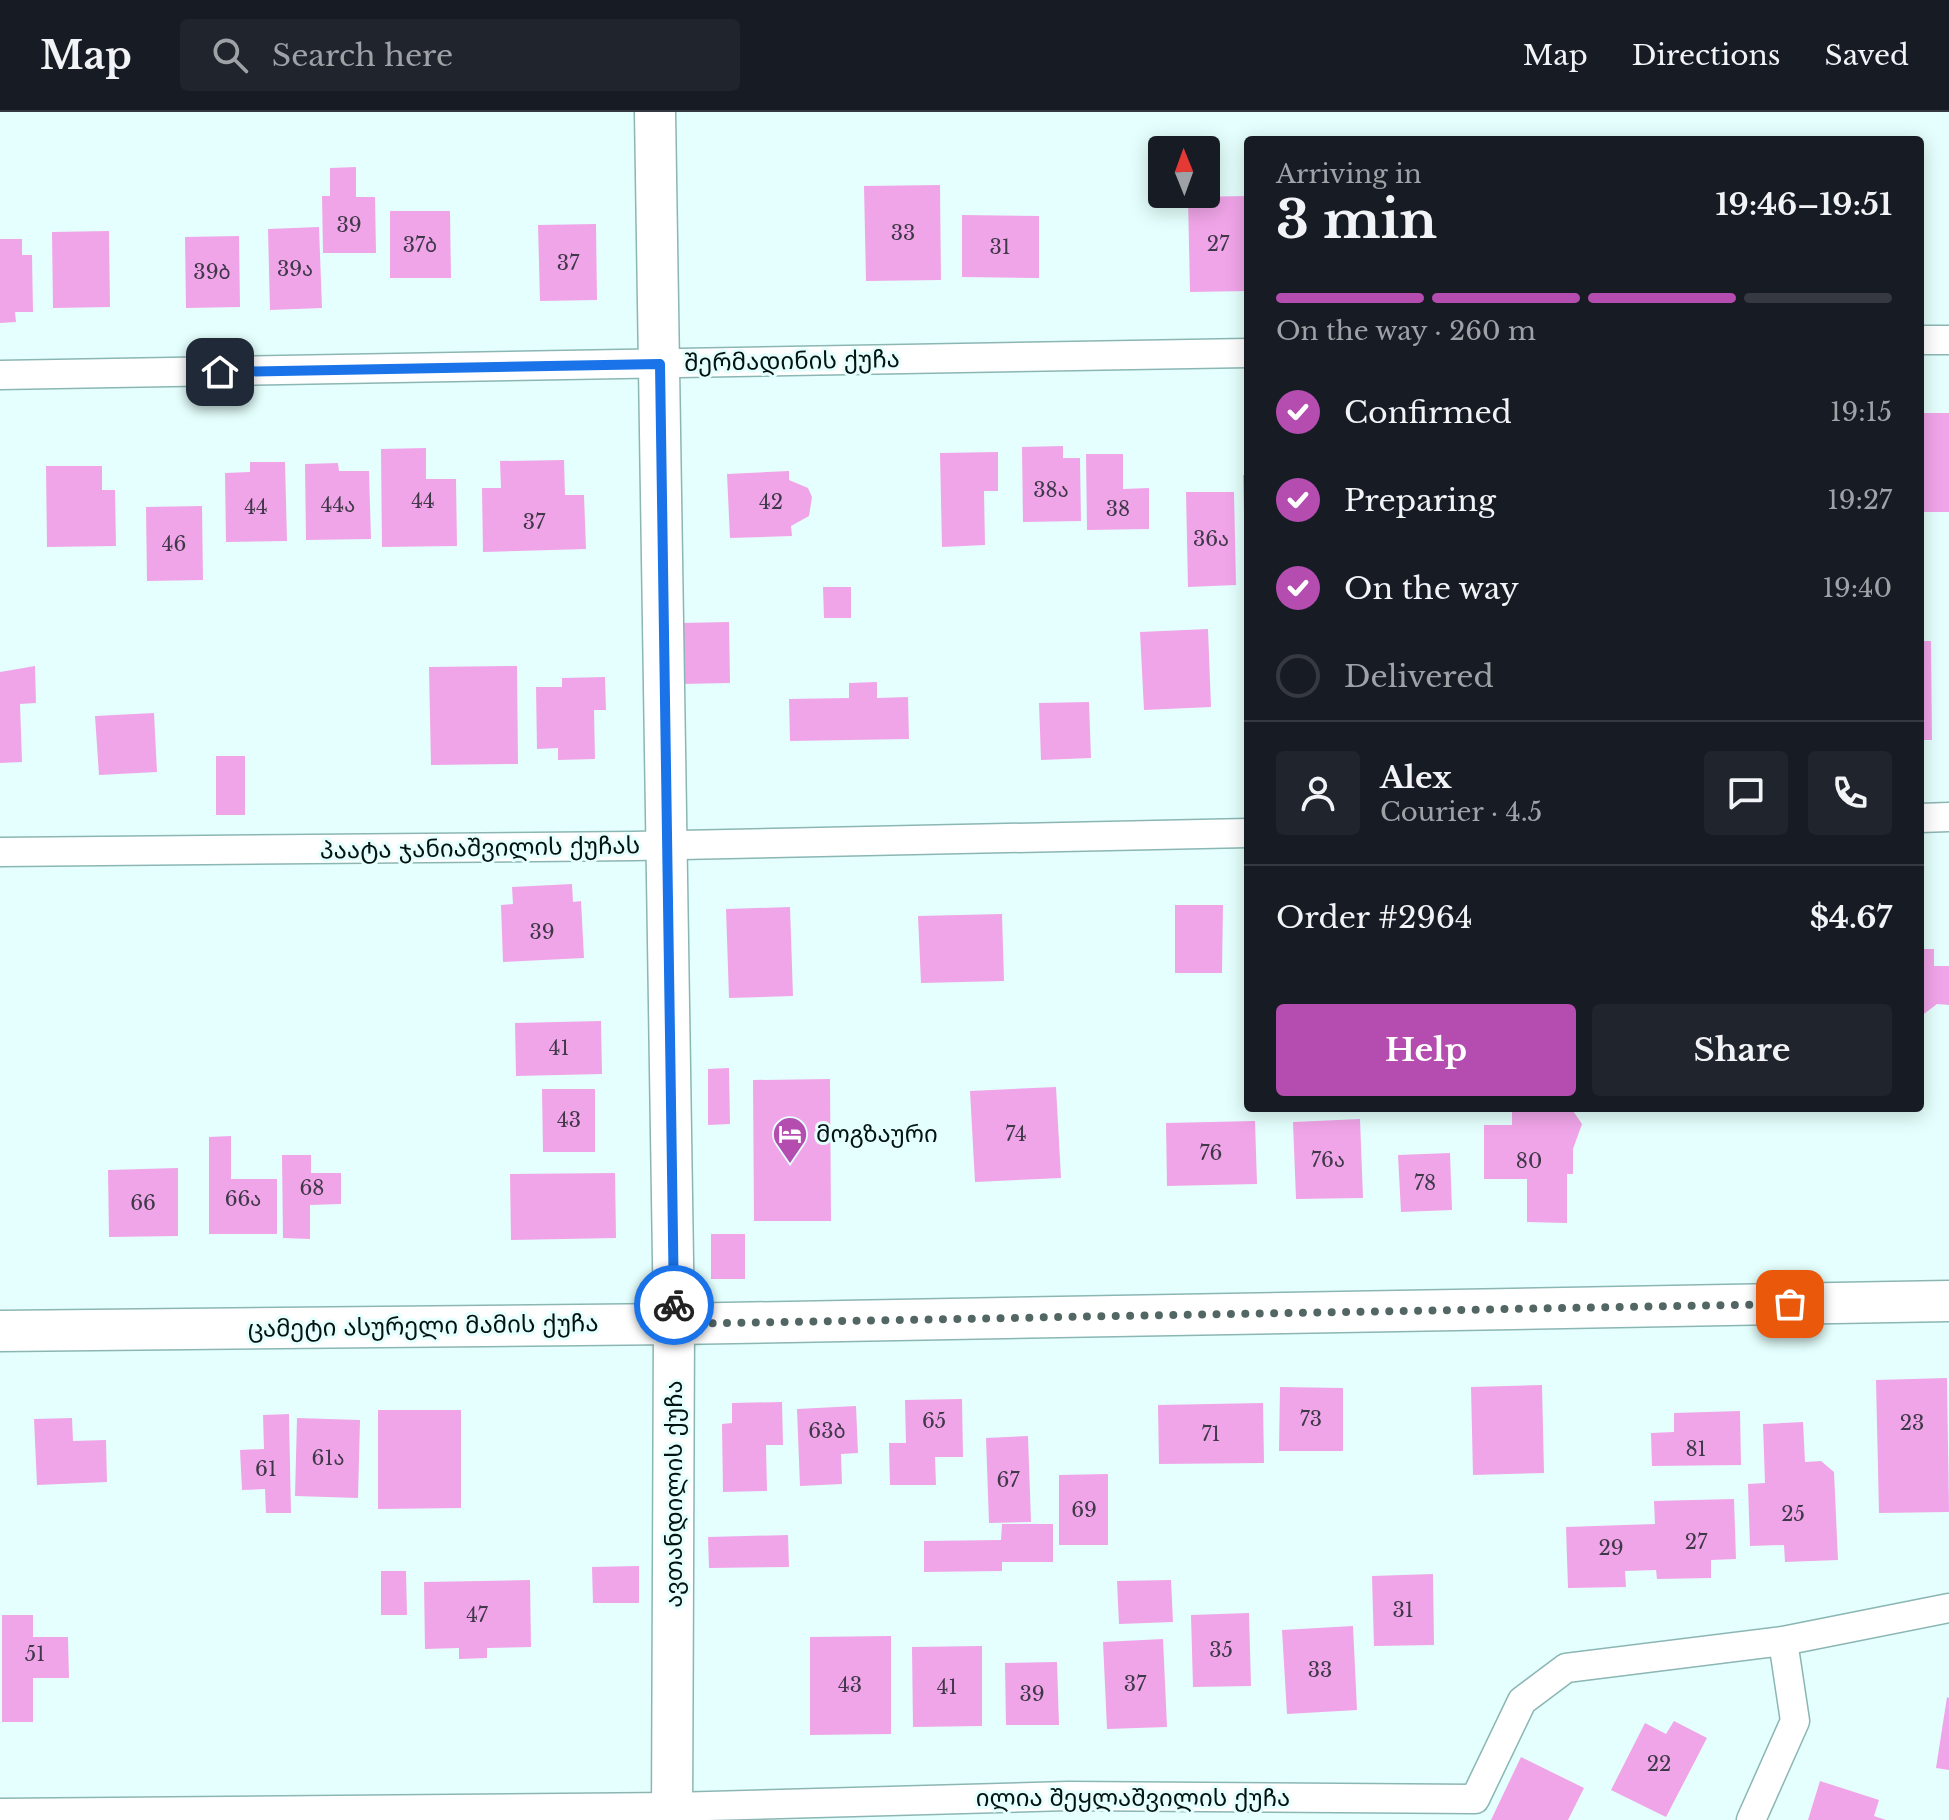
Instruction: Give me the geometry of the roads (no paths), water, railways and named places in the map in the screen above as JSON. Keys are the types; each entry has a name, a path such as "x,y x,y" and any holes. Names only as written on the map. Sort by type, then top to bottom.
{"street":[{"name":"ავთანდილის ქუჩა","path":"655,112 669,846 674,1324 672,1813"},
{"path":"1924,340 1949,340"},
{"name":"შერმადინის ქუჩა","path":"0,375 1244,353"},
{"path":"1924,818 1949,817"},
{"name":"პაატა ჯანიაშვილის ქუჩას","path":"0,852 669,846 1244,833"},
{"name":"ცამეტი ასურელი მამის ქუჩა","path":"0,1331 674,1324 1949,1301"},
{"name":"ილია შეყლაშვილის ქუჩა","path":"0,1813 672,1813 1068,1796 1469,1809 1522,1701 1566,1668 1783,1641 1949,1608"},
{"path":"1751,1820 1795,1721 1783,1641"}],"place":[{"name":"მოგზაური","path":"790,1165"}]}
